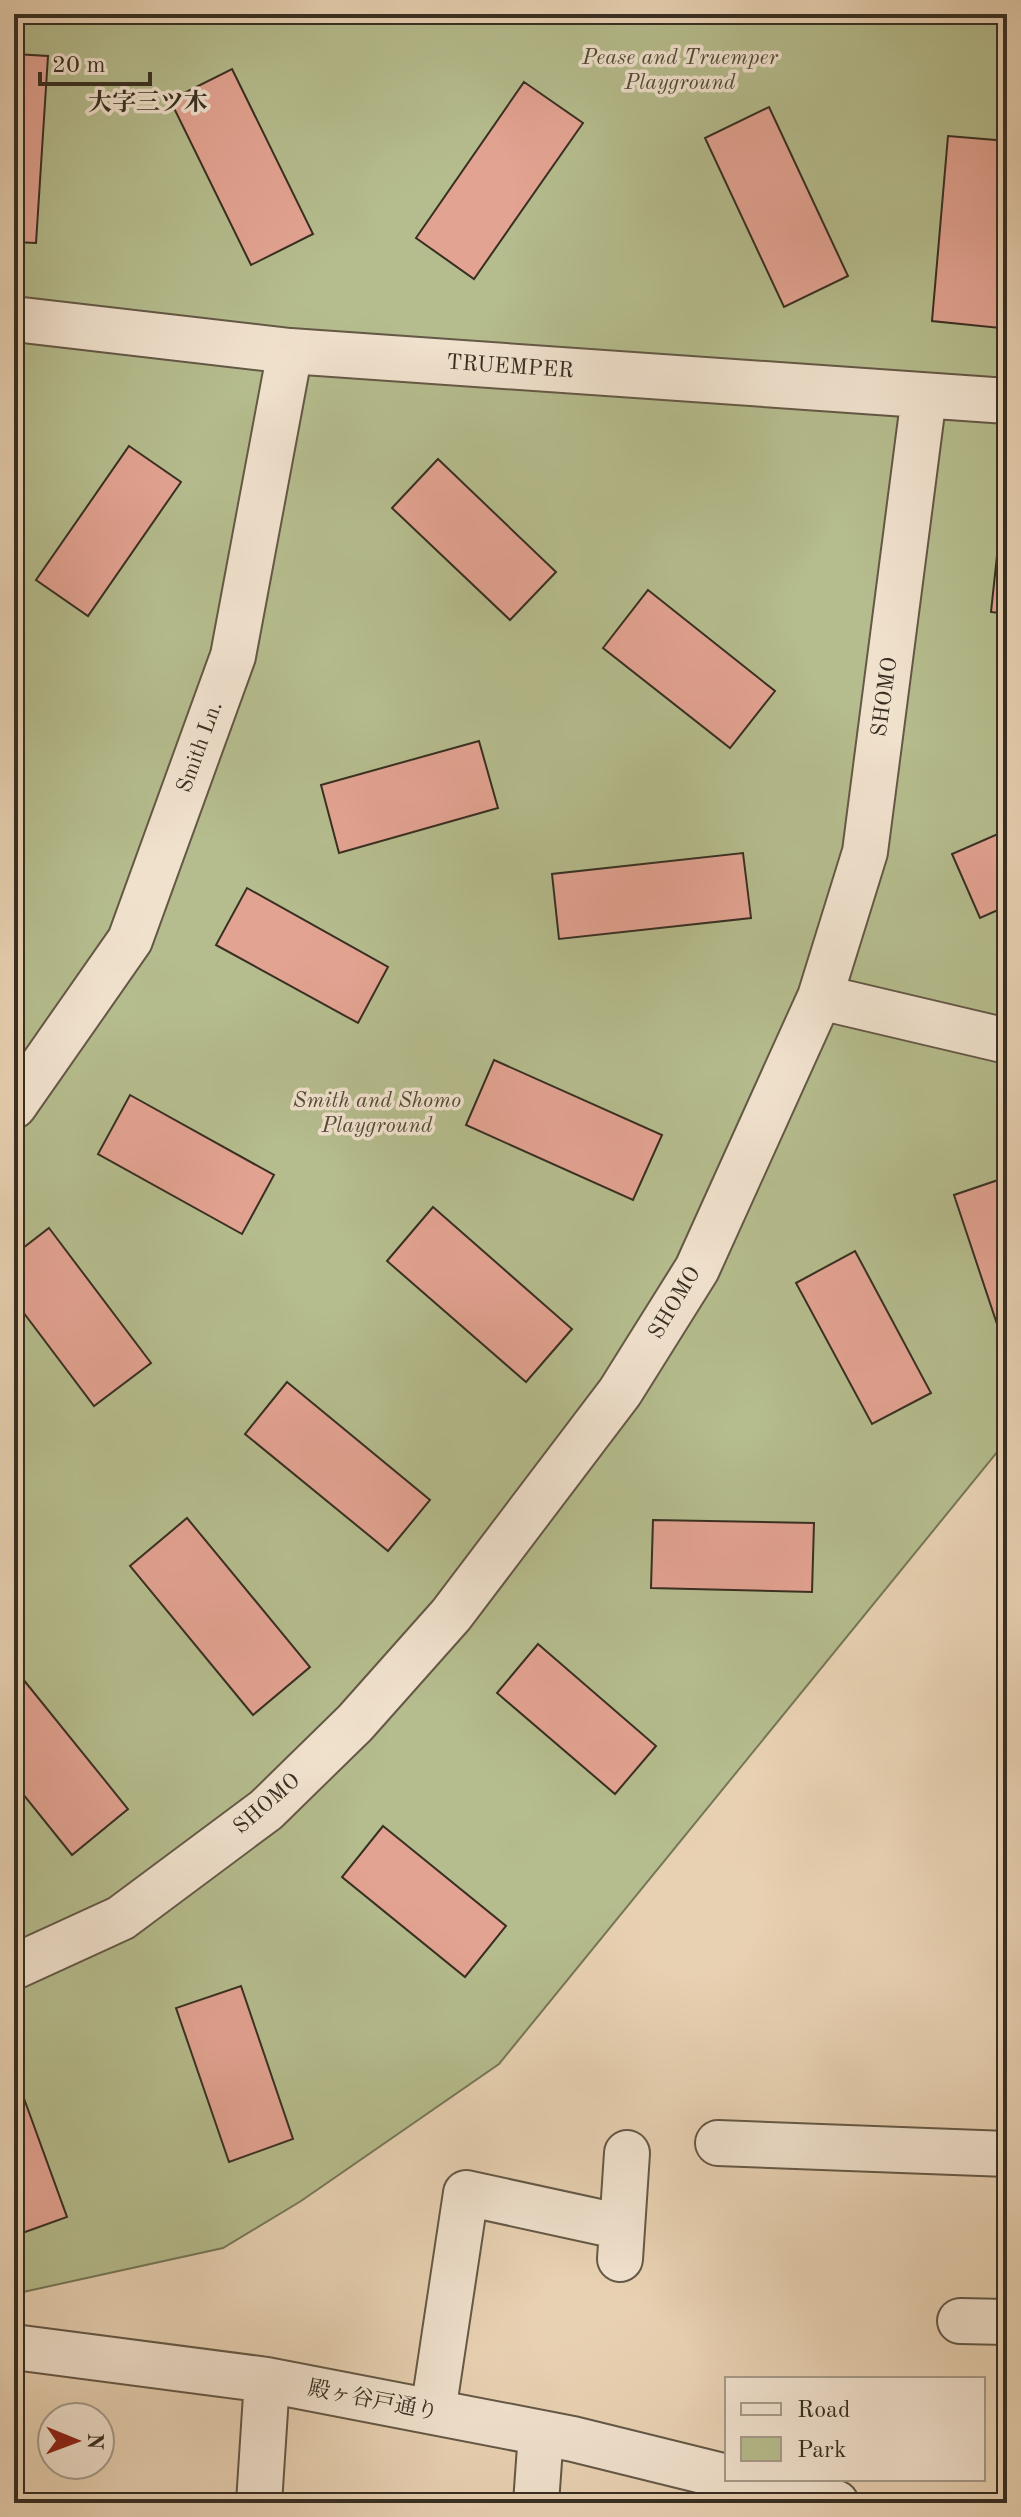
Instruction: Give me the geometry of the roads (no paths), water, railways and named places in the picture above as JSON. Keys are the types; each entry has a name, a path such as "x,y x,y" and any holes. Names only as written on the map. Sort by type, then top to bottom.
{"street":[{"name":"TRUEMPER","path":"14,319 290,351 1007,401"},
{"name":"Smith Ln.","path":"14,1106 130,940 233,656 290,351"},
{"name":"SHOMO","path":"14,1967 121,1918 266,1810 355,1723 451,1615 620,1392 697,1269 820,997 865,852 924,396"},
{"path":"820,997 1007,1041"},
{"path":"718,2143 1007,2154"},
{"path":"433,2412 466,2193 621,2243 627,2153"},
{"path":"960,2321 1007,2322"},
{"name":"殿ヶ谷戸通り","path":"14,2347 267,2380 541,2433 725,2477"},
{"path":"259,2503 267,2380"},
{"path":"536,2503 541,2433"},
{"path":"745,2481 836,2503"}],"district":[{"name":"大字三ツ木","path":"148,104"}],"park label":[{"name":"Pease and Truemper Playground","path":"680,70"},
{"name":"Smith and Shomo Playground","path":"377,1114"}]}
